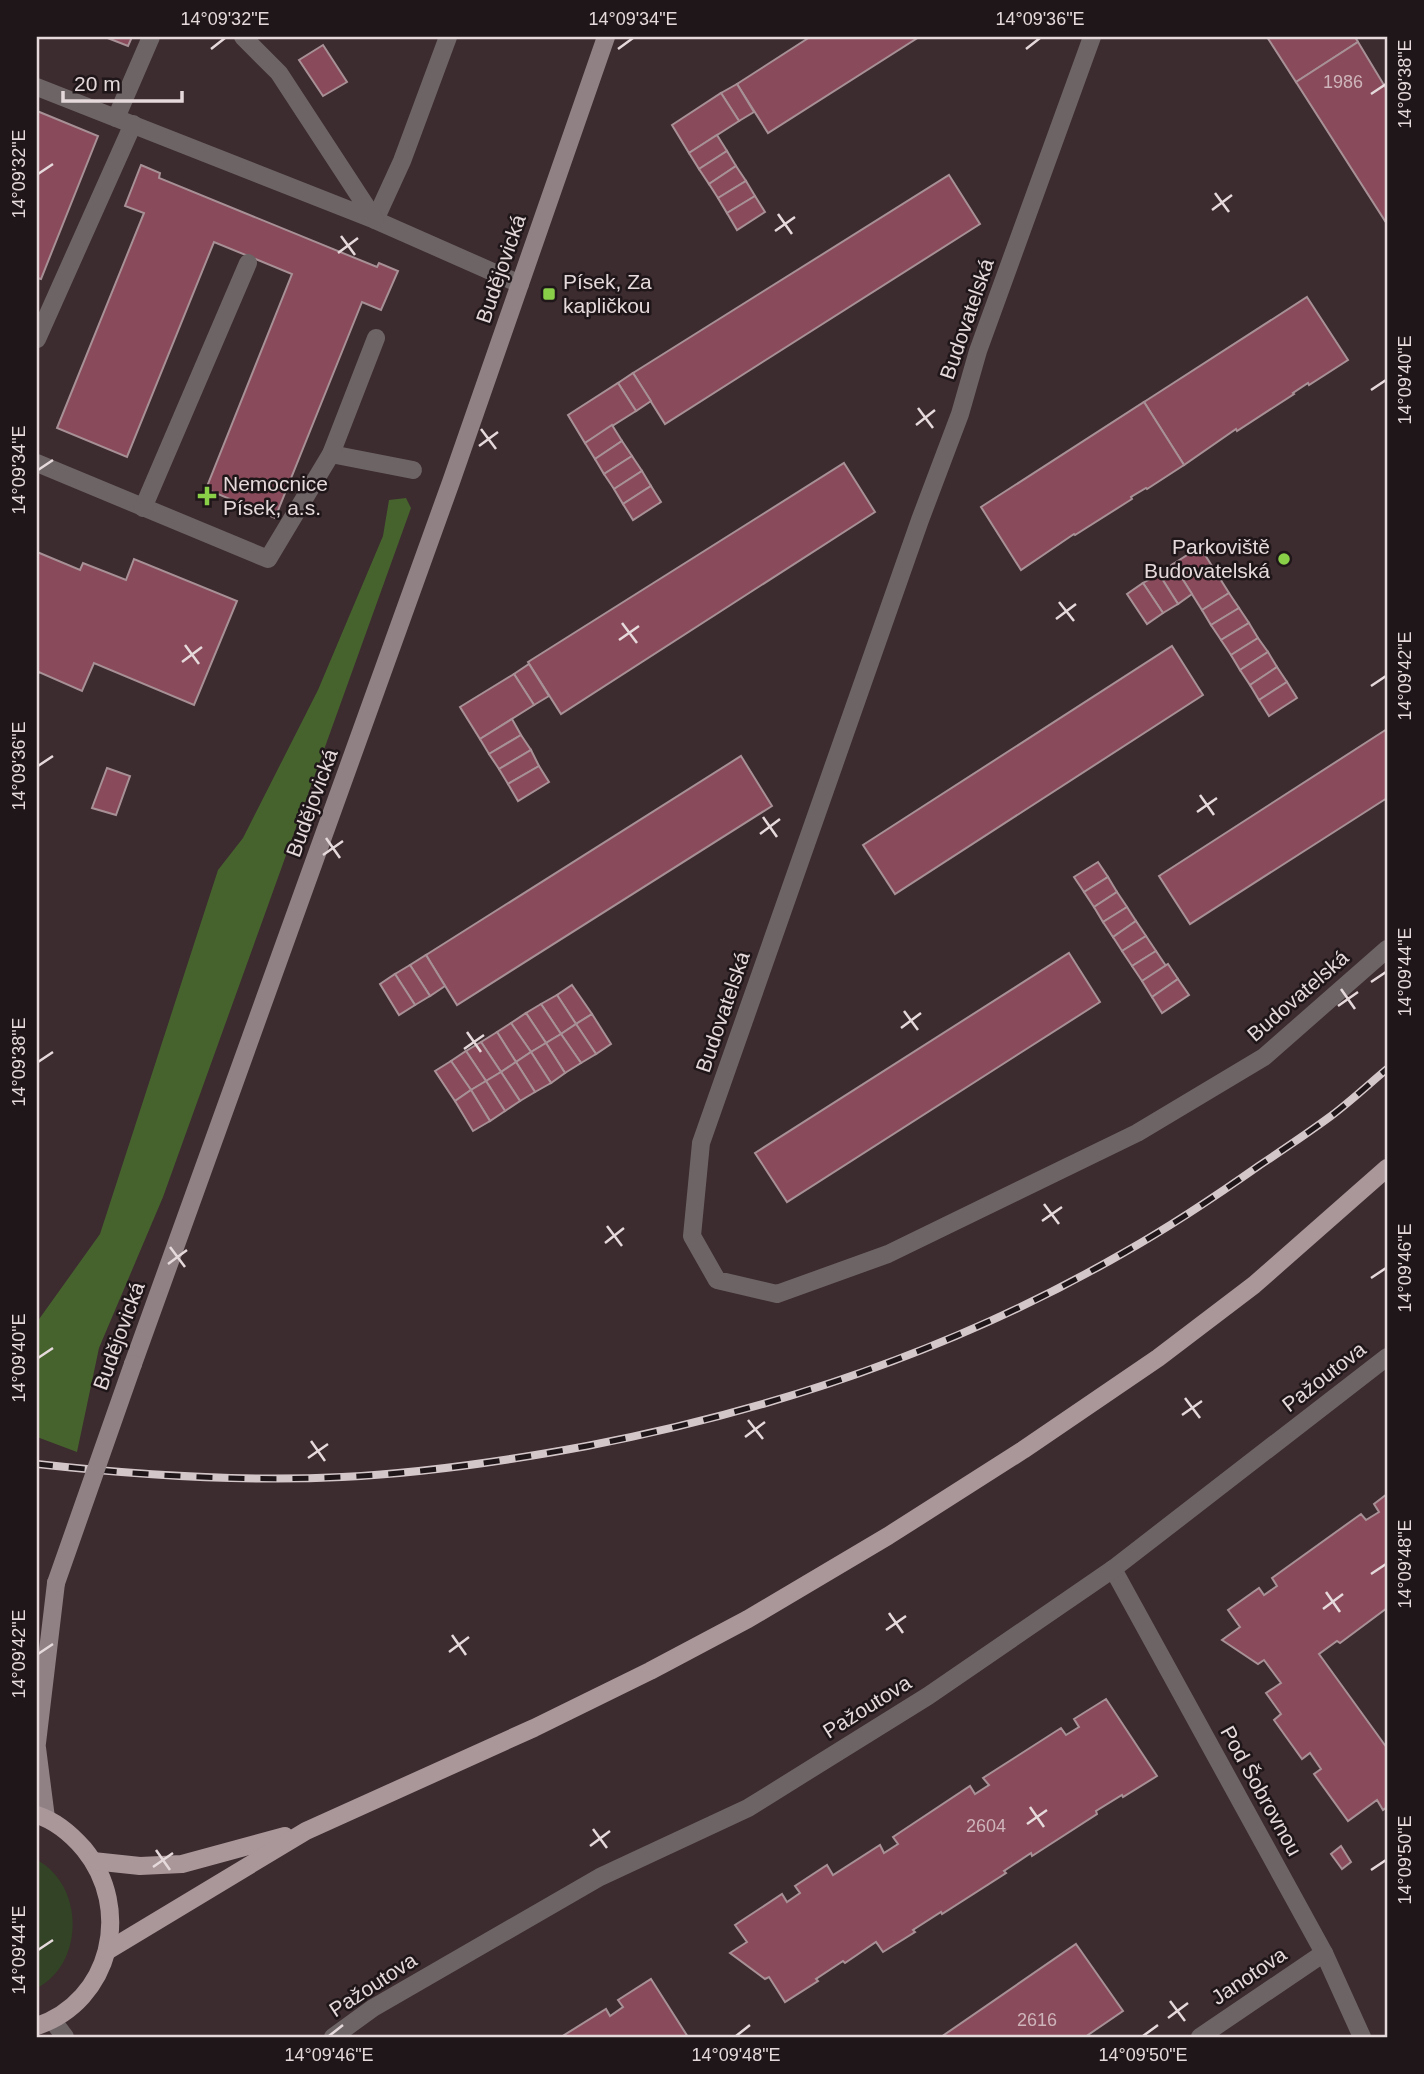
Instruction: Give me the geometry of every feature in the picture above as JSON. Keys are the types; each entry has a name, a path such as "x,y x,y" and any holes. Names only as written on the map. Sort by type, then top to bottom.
{"main road":[{"path":"107,1951 306,1831 534,1728 650,1671 748,1619 888,1536 1023,1450 1158,1358 1254,1285 1387,1168"},
{"path":"41,1816 73,1836 93,1861 106,1890 111,1921 107,1951 95,1979 77,2003 45,2023"},
{"path":"93,1861 139,1866 182,1864 306,1831"}],"street":[{"path":"37,339 124,121 151,37"},
{"path":"243,37 279,73 375,220"},
{"path":"375,220 402,161 448,37"},
{"name":"Budějovická","path":"37,1624 56,1583 451,482 606,37"},
{"name":"Budovatelská","path":"1092,37 978,351 960,414 920,520 701,1143 692,1236 717,1280 777,1294 888,1254 1137,1133 1264,1057 1387,949"},
{"path":"37,87 375,220 520,284"},
{"path":"144,508 248,263"},
{"path":"37,463 268,559 331,454 376,338"},
{"path":"331,454 413,470"},
{"name":"Pažoutova","path":"333,2037 373,2008 600,1877 748,1808 928,1696 1114,1569 1387,1357"},
{"name":"Pod Šobrovnou","path":"1114,1569 1324,1953 1362,2037"},
{"name":"Budějovická","path":"41,1816 37,1745 56,1583"},
{"name":"Janotova","path":"1200,2037 1324,1953"},
{"path":"45,2023 65,2037"}],"green space":[{"path":"406,498 411,508 163,1197 99,1348 77,1452 37,1437 37,1322 100,1234 218,870 243,838 318,690 383,536 389,500"},
{"path":"37,1860 52,1872 64,1887 73,1924 64,1961 53,1976 37,1988"}],"building":[{"path":"105,37 132,37 128,46"},
{"path":"810,37 919,37 768,133 737,84"},
{"path":"1267,37 1355,37 1358,42 1296,82"},
{"path":"1358,42 1387,90 1387,224 1296,82"},
{"path":"323,45 347,82 323,96 299,60"},
{"path":"737,84 754,112 739,121 721,93"},
{"path":"721,93 739,121 689,153 672,125"},
{"path":"37,111 98,136 41,279 37,278"},
{"path":"717,135 727,151 699,169 689,153"},
{"path":"727,151 736,166 709,184 699,169"},
{"path":"141,165 160,173 159,178 377,267 379,263 398,271 381,310 362,302 275,518 206,489 292,274 214,242 127,457 57,428 144,213 125,206"},
{"path":"736,166 746,181 718,198 709,184"},
{"path":"949,175 980,224 665,424 633,373"},
{"path":"746,181 755,196 727,213 718,198"},
{"path":"755,196 765,212 737,230 727,213"},
{"path":"1307,297 1348,360 1309,385 1308,383 1237,431 1236,429 1184,465 1144,402"},
{"path":"633,373 651,401 636,411 618,383"},
{"path":"618,383 636,411 585,443 568,415"},
{"path":"1144,402 1184,465 1021,570 981,507"},
{"path":"612,425 622,441 595,459 585,443"},
{"path":"622,441 632,456 604,474 595,459"},
{"path":"632,456 642,471 614,489 604,474"},
{"path":"844,463 875,512 561,714 528,662"},
{"path":"642,471 651,486 623,504 614,489"},
{"path":"651,486 661,502 633,520 623,504"},
{"path":"1200,547 1229,593 1202,610 1173,564"},
{"path":"37,552 80,570 83,563 126,580 134,559 237,601 194,705 94,663 82,691 39,672 37,677"},
{"path":"1173,564 1192,594 1178,604 1159,574"},
{"path":"1159,574 1178,604 1163,613 1143,583"},
{"path":"1143,583 1163,613 1147,624 1127,594"},
{"path":"1229,593 1239,608 1211,625 1202,610"},
{"path":"1239,608 1249,623 1221,640 1211,625"},
{"path":"1249,623 1258,638 1231,655 1221,640"},
{"path":"1258,638 1268,652 1240,670 1231,655"},
{"path":"1172,646 1203,695 895,894 863,845"},
{"path":"1268,652 1277,667 1250,685 1240,670"},
{"path":"529,664 549,696 534,705 514,674"},
{"path":"1277,667 1287,682 1259,700 1250,685"},
{"path":"514,674 534,705 480,739 460,707"},
{"path":"1287,682 1297,698 1269,716 1259,700"},
{"path":"512,719 521,735 489,754 480,739"},
{"path":"1387,729 1387,798 1190,924 1159,876"},
{"path":"521,735 531,750 499,769 489,754"},
{"path":"531,750 539,766 508,784 499,769"},
{"path":"741,756 772,806 457,1005 426,955"},
{"path":"539,766 549,782 518,801 508,784"},
{"path":"107,768 130,776 116,815 92,808"},
{"path":"1098,862 1108,877 1084,892 1074,877"},
{"path":"1108,877 1117,892 1094,907 1084,892"},
{"path":"1117,892 1127,907 1103,922 1094,907"},
{"path":"1127,907 1136,921 1113,937 1103,922"},
{"path":"1136,921 1146,936 1122,951 1113,937"},
{"path":"1146,936 1156,951 1132,966 1122,951"},
{"path":"1156,951 1166,966 1142,981 1132,966"},
{"path":"1069,953 1100,1002 787,1202 755,1153"},
{"path":"426,955 445,986 430,996 410,965"},
{"path":"1168,964 1178,979 1152,997 1142,981"},
{"path":"410,965 430,996 415,1005 395,974"},
{"path":"395,974 415,1005 399,1015 380,984"},
{"path":"1178,979 1189,995 1162,1013 1152,997"},
{"path":"572,985 592,1014 576,1024 557,995"},
{"path":"557,995 576,1024 561,1034 541,1004"},
{"path":"541,1004 561,1034 546,1043 526,1013"},
{"path":"526,1013 546,1043 531,1052 511,1023"},
{"path":"592,1014 611,1044 596,1054 576,1024"},
{"path":"511,1023 531,1052 516,1062 497,1032"},
{"path":"576,1024 596,1054 581,1063 561,1034"},
{"path":"497,1032 516,1062 501,1072 481,1042"},
{"path":"561,1034 581,1063 565,1073 546,1043"},
{"path":"481,1042 501,1072 486,1081 466,1051"},
{"path":"546,1043 565,1073 551,1083 531,1052"},
{"path":"466,1051 486,1081 471,1090 451,1061"},
{"path":"531,1052 551,1083 535,1092 516,1062"},
{"path":"451,1061 471,1090 455,1101 435,1071"},
{"path":"516,1062 535,1092 520,1101 501,1072"},
{"path":"501,1072 520,1101 505,1111 486,1081"},
{"path":"486,1081 505,1111 490,1121 471,1090"},
{"path":"471,1090 490,1121 473,1131 455,1101"},
{"path":"1387,1494 1387,1608 1340,1643 1337,1641 1319,1654 1387,1748 1387,1807 1383,1810 1377,1800 1348,1821 1314,1774 1321,1769 1310,1753 1302,1759 1274,1720 1281,1714 1266,1693 1281,1683 1264,1660 1258,1664 1222,1640 1240,1627 1228,1610 1259,1588 1264,1595 1277,1586 1272,1578 1361,1514 1366,1520 1379,1512 1374,1504"},
{"path":"1106,1699 1157,1776 1096,1811 1097,1814 1032,1856 1031,1853 1004,1871 1006,1873 942,1914 941,1912 883,1952 876,1942 845,1963 843,1961 785,2002 769,1977 765,1979 730,1953 747,1942 735,1925 782,1894 787,1902 800,1893 795,1886 827,1865 833,1875 880,1845 884,1853 898,1844 893,1837 970,1786 975,1794 989,1785 983,1778 1061,1728 1066,1735 1079,1727 1074,1719"},
{"path":"1341,1846 1351,1862 1342,1869 1331,1854"},
{"path":"1076,1944 1123,2011 1085,2037 941,2037"},
{"path":"651,1979 688,2037 561,2037 606,2009 610,2016 623,2007 618,2000"}],"railway":[{"path":"37,1464 227,1478 342,1477 403,1473 587,1446 727,1414 796,1394 864,1372 997,1318 1125,1252 1305,1135 1387,1069"}],"place":[{"name":"Písek, Za kapličkou","path":"549,294"},
{"name":"Nemocnice Písek, a.s.","path":"207,496"},
{"name":"Parkoviště Budovatelská","path":"1284,559"}]}
